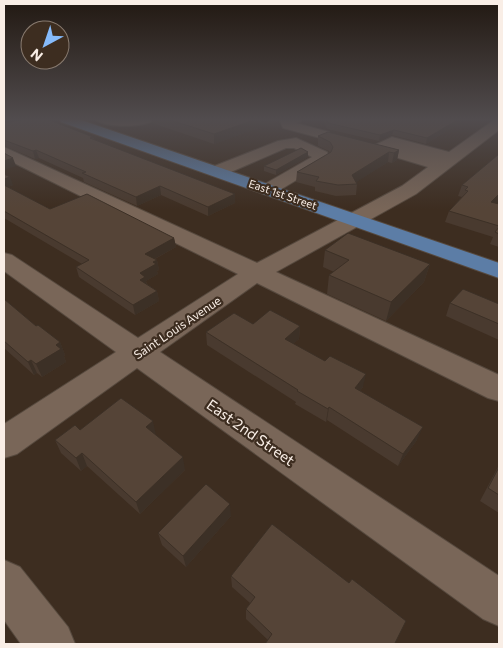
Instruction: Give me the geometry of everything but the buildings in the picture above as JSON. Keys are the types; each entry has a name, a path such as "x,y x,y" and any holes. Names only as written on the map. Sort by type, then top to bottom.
{"main road":[{"name":"East 1st Street","path":"154,149 499,271"}],"street":[{"path":"218,172 269,149"},
{"path":"269,190 322,158 321,155 309,149"},
{"path":"402,149 446,162"},
{"name":"Saint Louis Avenue","path":"4,443 256,273 409,190 463,149"},
{"path":"4,152 499,389"},
{"name":"East 2nd Street","path":"4,260 499,603"},
{"path":"4,583 50,644"}]}
